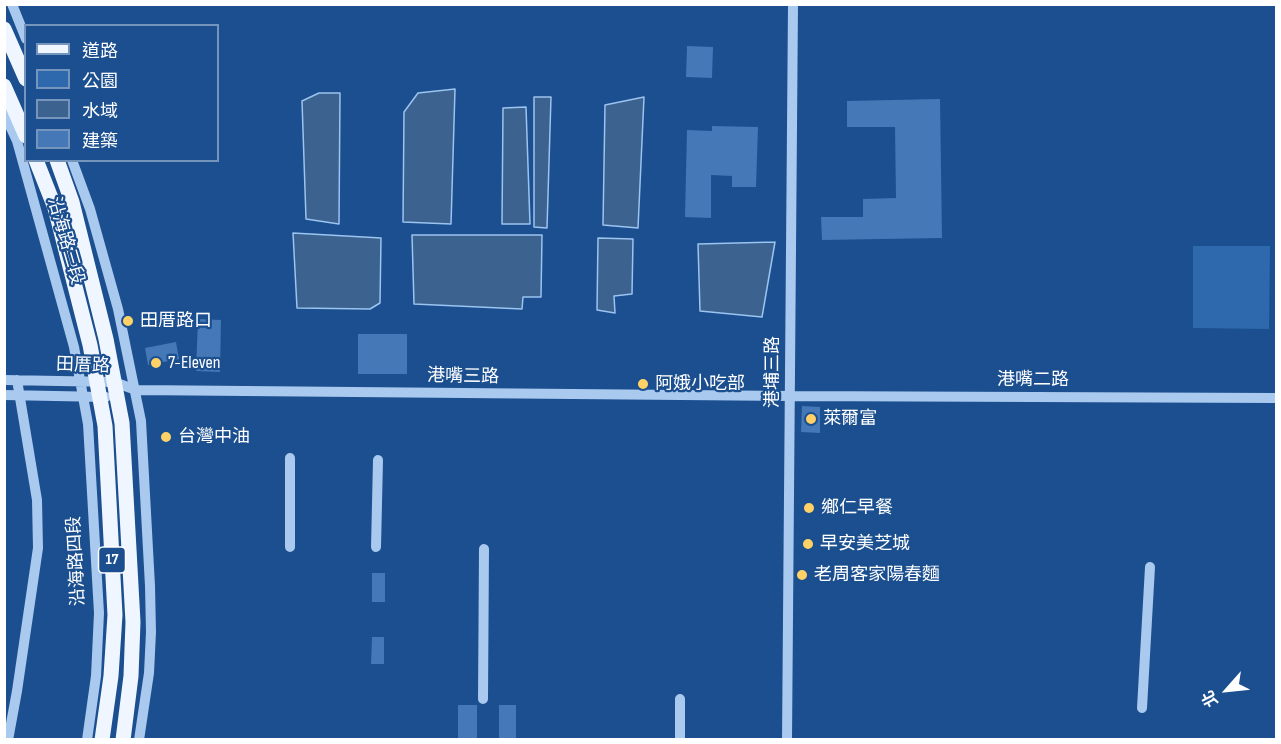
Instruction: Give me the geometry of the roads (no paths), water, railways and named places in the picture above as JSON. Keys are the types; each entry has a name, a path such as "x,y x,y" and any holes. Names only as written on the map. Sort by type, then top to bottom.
{"main road":[{"path":"4,29 20,50 24,69"},
{"path":"4,86 24,131"},
{"name":"沿海路三段","path":"37,162 55,208 98,381"},
{"name":"沿海路三段","path":"58,162 75,214 106,339 115,390"},
{"name":"沿海路四段","path":"98,381 105,426 115,615 111,676 102,740"},
{"name":"17","path":"115,390 122,423 133,622 131,676 123,740"}],"street":[{"path":"12,4 24,34"},
{"name":"港埔三路","path":"787,740 792,4"},
{"name":"沿海路三段","path":"4,113 17,141 74,348 80,381"},
{"name":"沿海路三段","path":"73,162 90,208 118,309 136,390"},
{"name":"田厝路","path":"4,380 98,381 115,390"},
{"path":"8,740 38,548 37,500 17,380"},
{"name":"沿海路四段","path":"80,381 88,424 99,613 96,676 87,740"},
{"name":"田厝路","path":"4,395 100,397 115,390 136,390"},
{"path":"136,390 142,433 151,632 149,673 139,740"},
{"name":"港嘴三路","path":"136,390 790,396"},
{"name":"港嘴二路","path":"790,396 1276,398"},
{"path":"290,458 290,547"},
{"path":"376,547 378,460"},
{"path":"483,699 484,549"},
{"path":"1142,708 1150,567"},
{"path":"4,691 17,692"},
{"path":"680,699 680,740"}],"water":[{"path":"455,89 451,224 403,222 404,112 418,93"},
{"path":"319,93 340,93 339,224 306,219 302,101"},
{"path":"534,97 551,97 547,228 534,227"},
{"path":"644,97 638,228 603,225 605,105"},
{"path":"526,107 530,224 502,224 503,108"},
{"path":"293,233 381,238 380,303 370,309 297,308"},
{"path":"412,235 542,235 541,297 523,297 522,309 414,304"},
{"path":"598,238 633,239 632,294 614,296 615,313 597,310"},
{"path":"775,242 762,317 700,311 698,244"}],"place":[{"name":"田厝路口","path":"128,321"},
{"name":"7-Eleven","path":"156,363"},
{"name":"阿娥小吃部","path":"643,384"},
{"name":"萊爾富","path":"811,419"},
{"name":"台灣中油","path":"166,437"},
{"name":"鄉仁早餐","path":"809,508"},
{"name":"早安美芝城","path":"808,544"},
{"name":"老周客家陽春麵","path":"802,575"}]}
